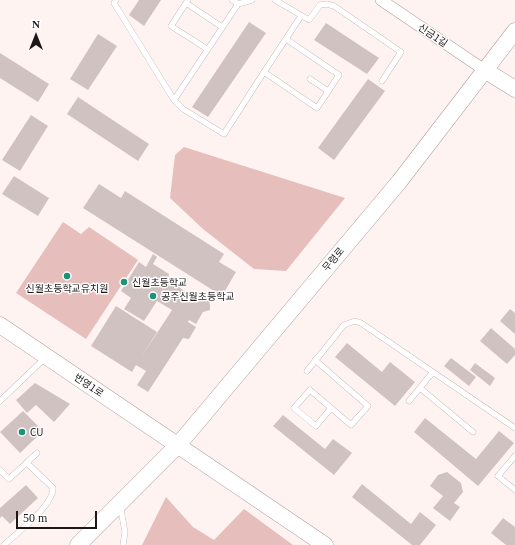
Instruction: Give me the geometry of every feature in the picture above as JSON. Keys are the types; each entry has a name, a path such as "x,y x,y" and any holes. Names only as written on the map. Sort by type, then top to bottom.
{"main road":[{"name":"무령로","path":"78,545 178,445 399,182 486,71 515,30"},
{"path":"486,71 515,89"},
{"name":"번영1로","path":"0,325 178,445"},
{"path":"178,445 325,545"}],"street":[{"name":"신금1길","path":"380,0 486,71"}],"lane":[{"path":"116,0 114,4 174,100 183,109 224,134 301,16"},
{"path":"232,0 238,4"},
{"path":"174,100 206,49 238,4 252,0"},
{"path":"275,0 308,20 320,5 327,4 334,6 401,52 382,81"},
{"path":"206,49 171,26 187,1 222,27"},
{"path":"264,72 317,108 339,75 286,39"},
{"path":"310,79 328,91"},
{"path":"307,371 344,326 355,321 361,323 515,428"},
{"path":"0,401 46,356"},
{"path":"316,360 368,406 350,426 331,408 310,390 294,408 316,426 331,408"},
{"path":"409,401 433,372"},
{"path":"420,388 473,432"},
{"path":"0,470 9,479 38,453"},
{"path":"515,456 498,476 515,490"},
{"path":"4,545 48,503 53,494 53,488 27,463"},
{"path":"120,503 126,532 123,545"}],"shaded area":[{"path":"184,147 345,198 286,271 254,269 203,229 170,198 175,155"},
{"path":"63,222 81,234 89,227 138,260 86,339 16,293"},
{"path":"166,497 193,527 214,540 244,509 293,545 142,545"}],"building":[{"path":"139,0 161,0 144,26 129,15"},
{"path":"249,22 266,33 208,117 192,107"},
{"path":"326,23 379,58 367,74 314,40"},
{"path":"98,34 117,46 88,90 70,79"},
{"path":"0,53 49,84 38,102 0,78"},
{"path":"368,79 385,91 334,160 318,148"},
{"path":"78,97 149,144 138,161 67,114"},
{"path":"31,115 48,126 20,171 2,160"},
{"path":"14,176 49,198 38,216 2,194"},
{"path":"99,184 121,198 125,191 224,254 219,262 236,272 222,296 83,208"},
{"path":"153,254 157,257 153,264 169,274 168,279 198,301 201,296 206,296 209,300 210,310 203,312 196,324 189,320 188,322 196,327 189,339 183,338 148,392 137,385 146,371 136,365 132,372 91,346 116,306 157,332 140,359 172,310 157,301 144,321 124,309 131,298 121,291 139,262 146,267"},
{"path":"510,309 515,313 515,334 500,321"},
{"path":"491,328 515,349 515,355 507,364 480,341"},
{"path":"347,343 382,372 390,362 415,382 395,406 335,357"},
{"path":"451,358 476,377 469,386 444,366"},
{"path":"475,363 495,378 490,386 470,370"},
{"path":"35,383 70,404 54,422 36,405 27,413 16,400"},
{"path":"23,411 43,431 20,453 0,432"},
{"path":"283,415 325,449 333,439 352,453 334,475 273,426"},
{"path":"425,418 476,459 499,431 514,443 478,486 414,432"},
{"path":"447,472 461,483 463,492 454,503 460,507 450,521 433,508 443,496 430,486 438,475"},
{"path":"362,484 411,524 420,512 436,525 420,545 412,545 352,497"},
{"path":"26,485 38,498 10,524 2,516 0,518 0,508"},
{"path":"503,518 515,527 515,545 506,545 491,533"}],"place":[{"name":"신월초등학교유치원","path":"67,276"},
{"name":"신월초등학교","path":"124,282"},
{"name":"공주신월초등학교","path":"153,296"},
{"name":"CU","path":"22,432"}]}
